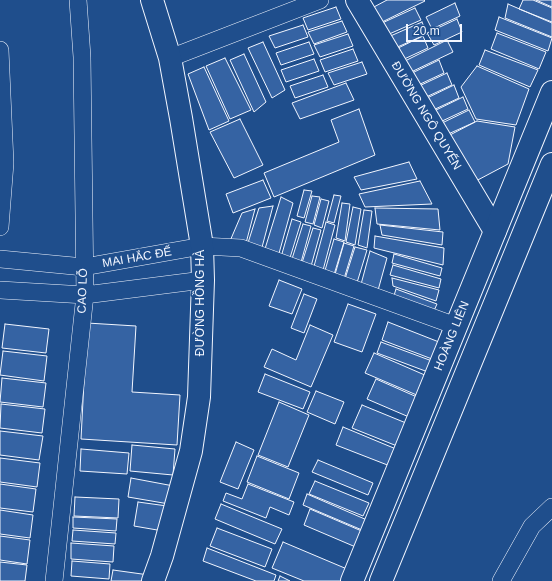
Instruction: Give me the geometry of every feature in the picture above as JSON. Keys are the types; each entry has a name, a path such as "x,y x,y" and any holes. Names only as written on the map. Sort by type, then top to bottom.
{"main road":[{"name":"ĐƯỜNG HỒNG HÀ","path":"152,0 170,58 202,246 203,280 199,397 191,451 162,556 153,581"},
{"name":"ĐƯỜNG NGÔ QUYẾN","path":"357,0 495,231"},
{"name":"HOÀNG LIÊN","path":"352,581 552,92"},
{"path":"381,581 552,164"},
{"path":"495,231 520,244"}],"street":[{"name":"CAO LỖ","path":"54,581 85,296 82,57 78,0"},
{"path":"170,58 320,0"},
{"path":"0,50 5,163 0,227"},
{"name":"MAI HẮC ĐẾ","path":"0,259 84,267 202,246 241,248 456,326"},
{"path":"0,290 85,296 203,280"},
{"path":"502,581 532,526 552,507"}],"building":[{"path":"387,0 425,1 380,23 372,8"},
{"path":"523,0 533,0 552,8 552,22 519,9"},
{"path":"536,0 552,0 552,7"},
{"path":"455,3 460,16 432,29 426,17"},
{"path":"508,4 552,23 552,37 505,18"},
{"path":"336,7 341,19 308,30 303,18"},
{"path":"415,8 421,20 387,35 380,24"},
{"path":"499,17 552,38 548,51 495,30"},
{"path":"457,19 462,32 434,45 427,33"},
{"path":"342,21 347,32 314,44 308,32"},
{"path":"422,22 427,34 393,49 386,38"},
{"path":"303,25 308,37 275,48 269,36"},
{"path":"497,33 546,52 539,69 491,49"},
{"path":"348,34 353,46 320,57 314,45"},
{"path":"423,36 428,48 400,61 394,50"},
{"path":"447,40 453,52 409,73 403,62"},
{"path":"263,42 285,90 272,98 248,48"},
{"path":"309,42 314,54 281,65 276,53"},
{"path":"353,49 358,61 325,72 320,60"},
{"path":"485,50 538,70 530,87 479,65"},
{"path":"244,54 266,102 254,112 230,60"},
{"path":"225,58 251,110 230,119 206,66"},
{"path":"314,59 319,71 286,82 281,70"},
{"path":"439,60 444,73 416,86 410,74"},
{"path":"362,62 367,74 334,85 328,73"},
{"path":"477,66 529,89 516,125 476,119 461,87"},
{"path":"204,67 229,121 209,130 188,74"},
{"path":"447,73 452,85 424,98 417,87"},
{"path":"323,75 328,87 295,98 290,86"},
{"path":"346,83 354,100 300,119 292,103"},
{"path":"454,85 459,98 431,111 425,99"},
{"path":"463,97 468,109 440,122 434,111"},
{"path":"359,109 375,155 274,197 264,173 339,142 331,120"},
{"path":"469,110 475,122 446,135 440,124"},
{"path":"240,119 263,165 234,178 210,132"},
{"path":"477,121 515,127 508,164 474,182 448,136"},
{"path":"409,162 417,179 361,190 354,177"},
{"path":"263,180 271,198 233,213 226,194"},
{"path":"420,181 432,204 365,207 359,194"},
{"path":"304,190 312,191 304,218 297,216"},
{"path":"334,195 341,196 334,223 327,221"},
{"path":"312,196 320,197 313,224 305,222"},
{"path":"281,197 293,203 278,257 264,252"},
{"path":"321,199 329,201 322,228 314,225"},
{"path":"342,203 350,204 345,241 336,238"},
{"path":"273,206 261,251 247,246 259,208"},
{"path":"353,207 361,209 355,245 346,242"},
{"path":"375,208 438,209 440,230 377,224"},
{"path":"255,209 245,247 230,241 242,213"},
{"path":"364,210 372,211 367,248 358,245"},
{"path":"292,219 301,222 289,261 281,257"},
{"path":"326,222 335,225 322,274 313,270"},
{"path":"303,224 311,226 300,266 291,262"},
{"path":"380,225 443,232 442,245 382,235"},
{"path":"313,228 321,230 310,270 301,266"},
{"path":"375,236 444,248 443,265 374,248"},
{"path":"334,239 344,242 333,278 324,274"},
{"path":"344,243 354,246 343,282 334,278"},
{"path":"355,247 367,250 356,286 344,282"},
{"path":"370,251 387,258 377,294 360,288"},
{"path":"394,254 442,268 440,276 392,263"},
{"path":"393,265 441,279 439,288 390,275"},
{"path":"392,278 439,290 436,301 393,286"},
{"path":"279,280 302,289 292,314 269,306"},
{"path":"396,289 437,304 433,313 393,299"},
{"path":"304,294 317,299 304,333 291,328"},
{"path":"348,304 376,314 362,352 334,342"},
{"path":"388,322 439,342 432,359 382,340"},
{"path":"87,323 136,326 132,392 180,395 177,445 81,439"},
{"path":"5,324 49,329 46,353 2,348"},
{"path":"310,325 333,335 311,387 264,367 272,349 296,360"},
{"path":"381,342 432,361 428,372 377,353"},
{"path":"3,351 47,356 44,381 0,375"},
{"path":"374,353 427,376 419,396 365,373"},
{"path":"265,374 310,392 303,409 258,392"},
{"path":"2,378 46,383 43,407 0,402"},
{"path":"376,379 417,397 409,417 367,399"},
{"path":"316,391 344,402 335,424 307,412"},
{"path":"279,402 309,415 288,467 258,455"},
{"path":"1,404 45,409 42,433 0,428"},
{"path":"362,405 406,423 397,446 352,428"},
{"path":"343,427 396,449 390,466 336,445"},
{"path":"0,431 43,436 39,460 0,455"},
{"path":"236,442 254,450 238,489 220,482"},
{"path":"132,445 175,449 173,475 130,471"},
{"path":"81,449 129,453 127,474 80,471"},
{"path":"257,456 299,473 289,499 247,482"},
{"path":"0,458 40,463 37,487 0,482"},
{"path":"318,460 373,483 368,495 312,472"},
{"path":"131,478 179,487 175,505 128,497"},
{"path":"315,481 369,503 363,516 309,494"},
{"path":"0,484 36,489 33,512 0,508"},
{"path":"248,484 294,502 289,515 270,507 266,518 223,501 226,493 242,499"},
{"path":"307,494 367,520 362,530 303,505"},
{"path":"75,497 119,499 118,518 74,516"},
{"path":"138,502 167,506 163,531 134,526"},
{"path":"221,504 282,529 275,544 215,519"},
{"path":"310,509 364,532 358,548 304,525"},
{"path":"0,510 33,515 30,538 0,534"},
{"path":"73,517 117,519 116,531 73,528"},
{"path":"217,528 272,549 265,567 210,546"},
{"path":"73,530 116,533 115,544 72,541"},
{"path":"0,536 30,540 27,564 0,560"},
{"path":"283,542 347,569 342,581 304,581 272,568"},
{"path":"71,543 114,546 113,562 71,559"},
{"path":"207,548 276,575 274,581 256,581 203,561"},
{"path":"72,561 110,564 109,579 71,576"},
{"path":"0,562 27,565 25,581 0,581"},
{"path":"113,570 149,575 148,581 111,581"},
{"path":"280,576 290,581 278,581"}]}
